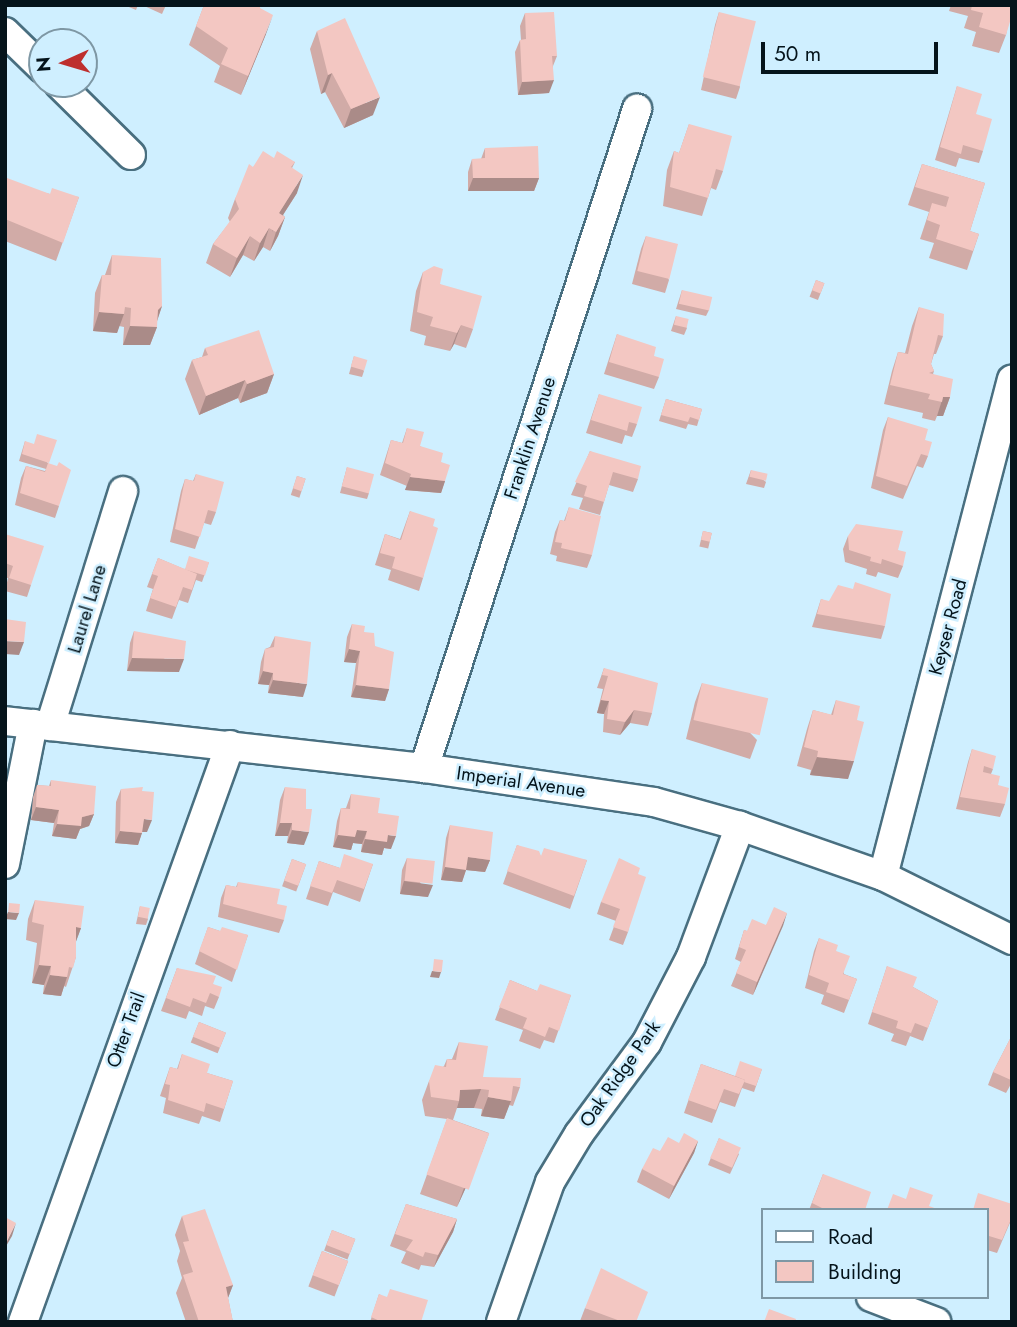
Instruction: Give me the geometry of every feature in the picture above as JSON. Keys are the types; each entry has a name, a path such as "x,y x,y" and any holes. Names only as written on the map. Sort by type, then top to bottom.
{"street":[{"path":"5,32 28,54"},
{"path":"73,98 131,155"},
{"name":"Franklin Avenue","path":"424,768 637,109"},
{"name":"Keyser Road","path":"883,876 1010,397"},
{"name":"Laurel Lane","path":"5,864 41,725 124,491"},
{"name":"Imperial Avenue","path":"5,720 424,768 654,803 740,826 883,876 1012,940"},
{"name":"Otter Trail","path":"17,1316 230,745"},
{"name":"Oak Ridge Park","path":"501,1322 550,1182 579,1134 648,1042 691,957 740,826"},
{"path":"876,1299 936,1322"}],"building":[{"path":"204,5 260,5 260,8 273,15 248,76 221,64 228,48 196,26"},
{"path":"972,5 1012,5 1006,35 979,27 983,13 971,10"},
{"path":"554,12 557,56 552,56 554,80 522,82 520,40 526,39 525,13"},
{"path":"719,12 756,21 740,86 703,77"},
{"path":"345,18 380,97 351,109 332,73 328,75 317,31"},
{"path":"957,86 982,94 976,114 992,119 983,151 963,145 961,154 940,147"},
{"path":"689,124 732,136 723,171 716,169 708,198 670,187 674,151 679,153"},
{"path":"538,146 539,178 473,178 472,159 485,158 485,148"},
{"path":"263,151 274,158 277,151 295,162 291,167 303,175 279,213 285,217 276,232 269,228 260,243 250,236 237,258 213,244 239,209 235,199 249,164 253,167"},
{"path":"922,164 985,183 970,231 979,234 973,251 936,239 940,225 927,220 932,203 946,207 949,197 915,187"},
{"path":"7,178 50,194 52,188 79,197 63,243 5,219"},
{"path":"646,236 678,244 669,279 637,271"},
{"path":"112,255 161,258 162,306 158,310 157,327 130,326 131,308 125,307 124,314 99,312 102,275 111,275"},
{"path":"434,266 443,269 440,284 482,296 473,329 461,325 457,333 430,326 433,317 417,312 423,272"},
{"path":"816,280 824,283 820,293 812,290"},
{"path":"682,290 712,297 709,311 679,304"},
{"path":"919,307 944,314 943,336 938,335 931,364 934,371 929,373 953,379 950,397 943,397 942,402 928,399 930,394 890,385 898,352 908,354"},
{"path":"676,316 689,319 687,328 674,325"},
{"path":"259,330 274,374 247,384 245,380 206,396 192,360 208,355 205,348"},
{"path":"617,334 656,347 654,356 664,359 659,377 609,362"},
{"path":"354,356 367,360 364,371 351,367"},
{"path":"599,394 642,407 637,424 629,422 627,431 591,420"},
{"path":"666,399 702,409 699,420 690,417 688,422 661,415"},
{"path":"888,417 928,429 925,440 932,442 928,456 921,454 907,486 876,476"},
{"path":"407,428 424,432 420,446 443,453 441,462 450,465 445,481 410,477 411,474 385,463 391,440 403,443"},
{"path":"37,434 57,440 49,463 22,454 25,441 34,444"},
{"path":"590,451 641,466 638,479 613,472 604,502 584,496 587,486 575,482"},
{"path":"59,462 71,470 59,506 20,493 26,466 45,472 48,463 57,466"},
{"path":"347,467 374,474 369,494 342,486"},
{"path":"751,470 768,474 766,481 749,477"},
{"path":"196,474 224,482 216,512 208,510 200,537 175,529 185,479 194,481"},
{"path":"297,476 306,479 302,491 293,488"},
{"path":"569,507 601,516 592,555 561,548 562,543 555,542 560,520 565,521"},
{"path":"410,511 435,519 433,526 438,528 423,578 392,568 395,557 380,553 385,534 401,540"},
{"path":"856,524 903,531 898,550 906,552 903,566 882,559 881,564 870,561 871,557 849,550 848,536"},
{"path":"703,531 712,533 710,542 701,540"},
{"path":"5,534 44,546 31,585 9,578 13,566 5,563"},
{"path":"189,556 209,562 205,576 185,569"},
{"path":"158,558 197,574 192,590 183,587 176,607 150,598 158,576 152,574"},
{"path":"855,582 891,594 885,626 817,614 821,599 829,601 838,585 853,589"},
{"path":"5,619 26,622 24,642 5,641"},
{"path":"352,624 365,626 364,632 374,633 375,646 394,652 389,689 356,685 360,651 349,649"},
{"path":"134,631 186,641 184,659 132,658"},
{"path":"275,636 311,642 307,684 273,680 273,673 263,671 265,649 274,647"},
{"path":"604,668 658,683 652,713 634,710 625,722 607,719 609,701 601,700 608,676 602,675"},
{"path":"702,683 768,698 760,735 693,720"},
{"path":"836,700 860,706 857,720 864,722 854,761 817,757 818,751 804,747 813,710 833,715"},
{"path":"972,749 996,756 993,769 984,766 983,772 1000,776 998,785 1009,788 1005,804 960,797"},
{"path":"51,780 96,786 94,814 82,817 81,826 57,824 59,810 36,807 37,785 51,786"},
{"path":"143,787 142,791 154,792 152,820 144,819 142,833 120,831 121,789"},
{"path":"285,787 306,789 306,809 312,809 309,832 292,830 292,823 280,823"},
{"path":"351,794 380,798 378,813 399,816 396,836 388,835 387,842 365,839 367,831 357,830 355,837 338,835 341,808 350,809"},
{"path":"450,825 493,832 490,860 468,857 466,870 445,867"},
{"path":"517,845 539,851 541,856 544,848 587,860 574,896 507,871"},
{"path":"344,854 373,864 364,889 337,880 332,893 310,886 319,861 340,868"},
{"path":"407,858 435,861 432,884 405,881"},
{"path":"619,858 640,868 638,874 646,877 628,932 613,927 620,909 601,902"},
{"path":"292,859 306,864 298,886 284,881"},
{"path":"238,882 280,889 277,904 287,906 284,920 223,904 226,885 237,887"},
{"path":"35,900 84,906 81,928 76,927 76,957 73,968 69,967 67,977 50,975 51,966 39,965 44,925 32,922"},
{"path":"9,903 20,904 19,913 8,912"},
{"path":"140,906 150,908 148,919 138,917"},
{"path":"774,907 787,913 757,982 736,973 746,950 739,947 744,930 747,931 752,919 766,925"},
{"path":"208,927 220,931 222,927 248,935 237,970 199,951"},
{"path":"819,938 838,945 836,951 850,956 843,974 857,979 849,1000 826,992 829,983 809,975"},
{"path":"434,959 443,960 442,972 433,971"},
{"path":"887,966 917,977 913,987 938,1001 928,1028 915,1023 911,1033 896,1028 898,1021 872,1012"},
{"path":"177,968 216,976 213,984 222,987 219,997 210,993 206,1003 193,998 190,1007 166,998"},
{"path":"510,980 537,991 540,984 571,995 559,1031 549,1027 545,1037 523,1028 527,1018 499,1007"},
{"path":"199,1022 226,1033 220,1048 193,1037"},
{"path":"1012,1035 1012,1079 1011,1080 993,1072"},
{"path":"459,1042 488,1046 483,1077 521,1078 520,1087 513,1086 511,1101 488,1097 489,1090 481,1089 460,1090 459,1101 431,1097 429,1081 435,1065 446,1067 447,1059 456,1060"},
{"path":"182,1054 210,1064 207,1073 233,1081 224,1109 206,1103 204,1112 168,1100 170,1085 165,1084 170,1067 178,1069"},
{"path":"740,1061 762,1069 756,1086 735,1076"},
{"path":"701,1064 745,1080 739,1094 724,1089 716,1110 688,1100"},
{"path":"447,1118 489,1133 469,1190 426,1174"},
{"path":"684,1133 698,1141 674,1186 642,1169 653,1148 660,1151 668,1137 679,1143"},
{"path":"719,1138 741,1148 732,1168 710,1158"},
{"path":"823,1174 871,1192 866,1208 822,1208 812,1203"},
{"path":"910,1187 933,1195 929,1206 934,1208 888,1208 893,1194 906,1199"},
{"path":"978,1193 1012,1204 1012,1217 1002,1240 989,1236 989,1208 974,1208"},
{"path":"406,1204 457,1219 438,1255 425,1252 423,1257 406,1250 413,1240 395,1234"},
{"path":"205,1209 233,1285 226,1287 233,1322 199,1322 183,1275 193,1272 183,1242 189,1241 182,1216"},
{"path":"5,1217 16,1223 5,1245"},
{"path":"332,1230 355,1239 350,1254 326,1245"},
{"path":"322,1251 348,1261 339,1285 313,1275"},
{"path":"601,1268 648,1292 636,1322 623,1322 585,1308"},
{"path":"390,1289 428,1300 421,1322 382,1322 371,1317 379,1294 387,1297"},
{"path":"769,1309 796,1319 795,1322 764,1322"}]}
